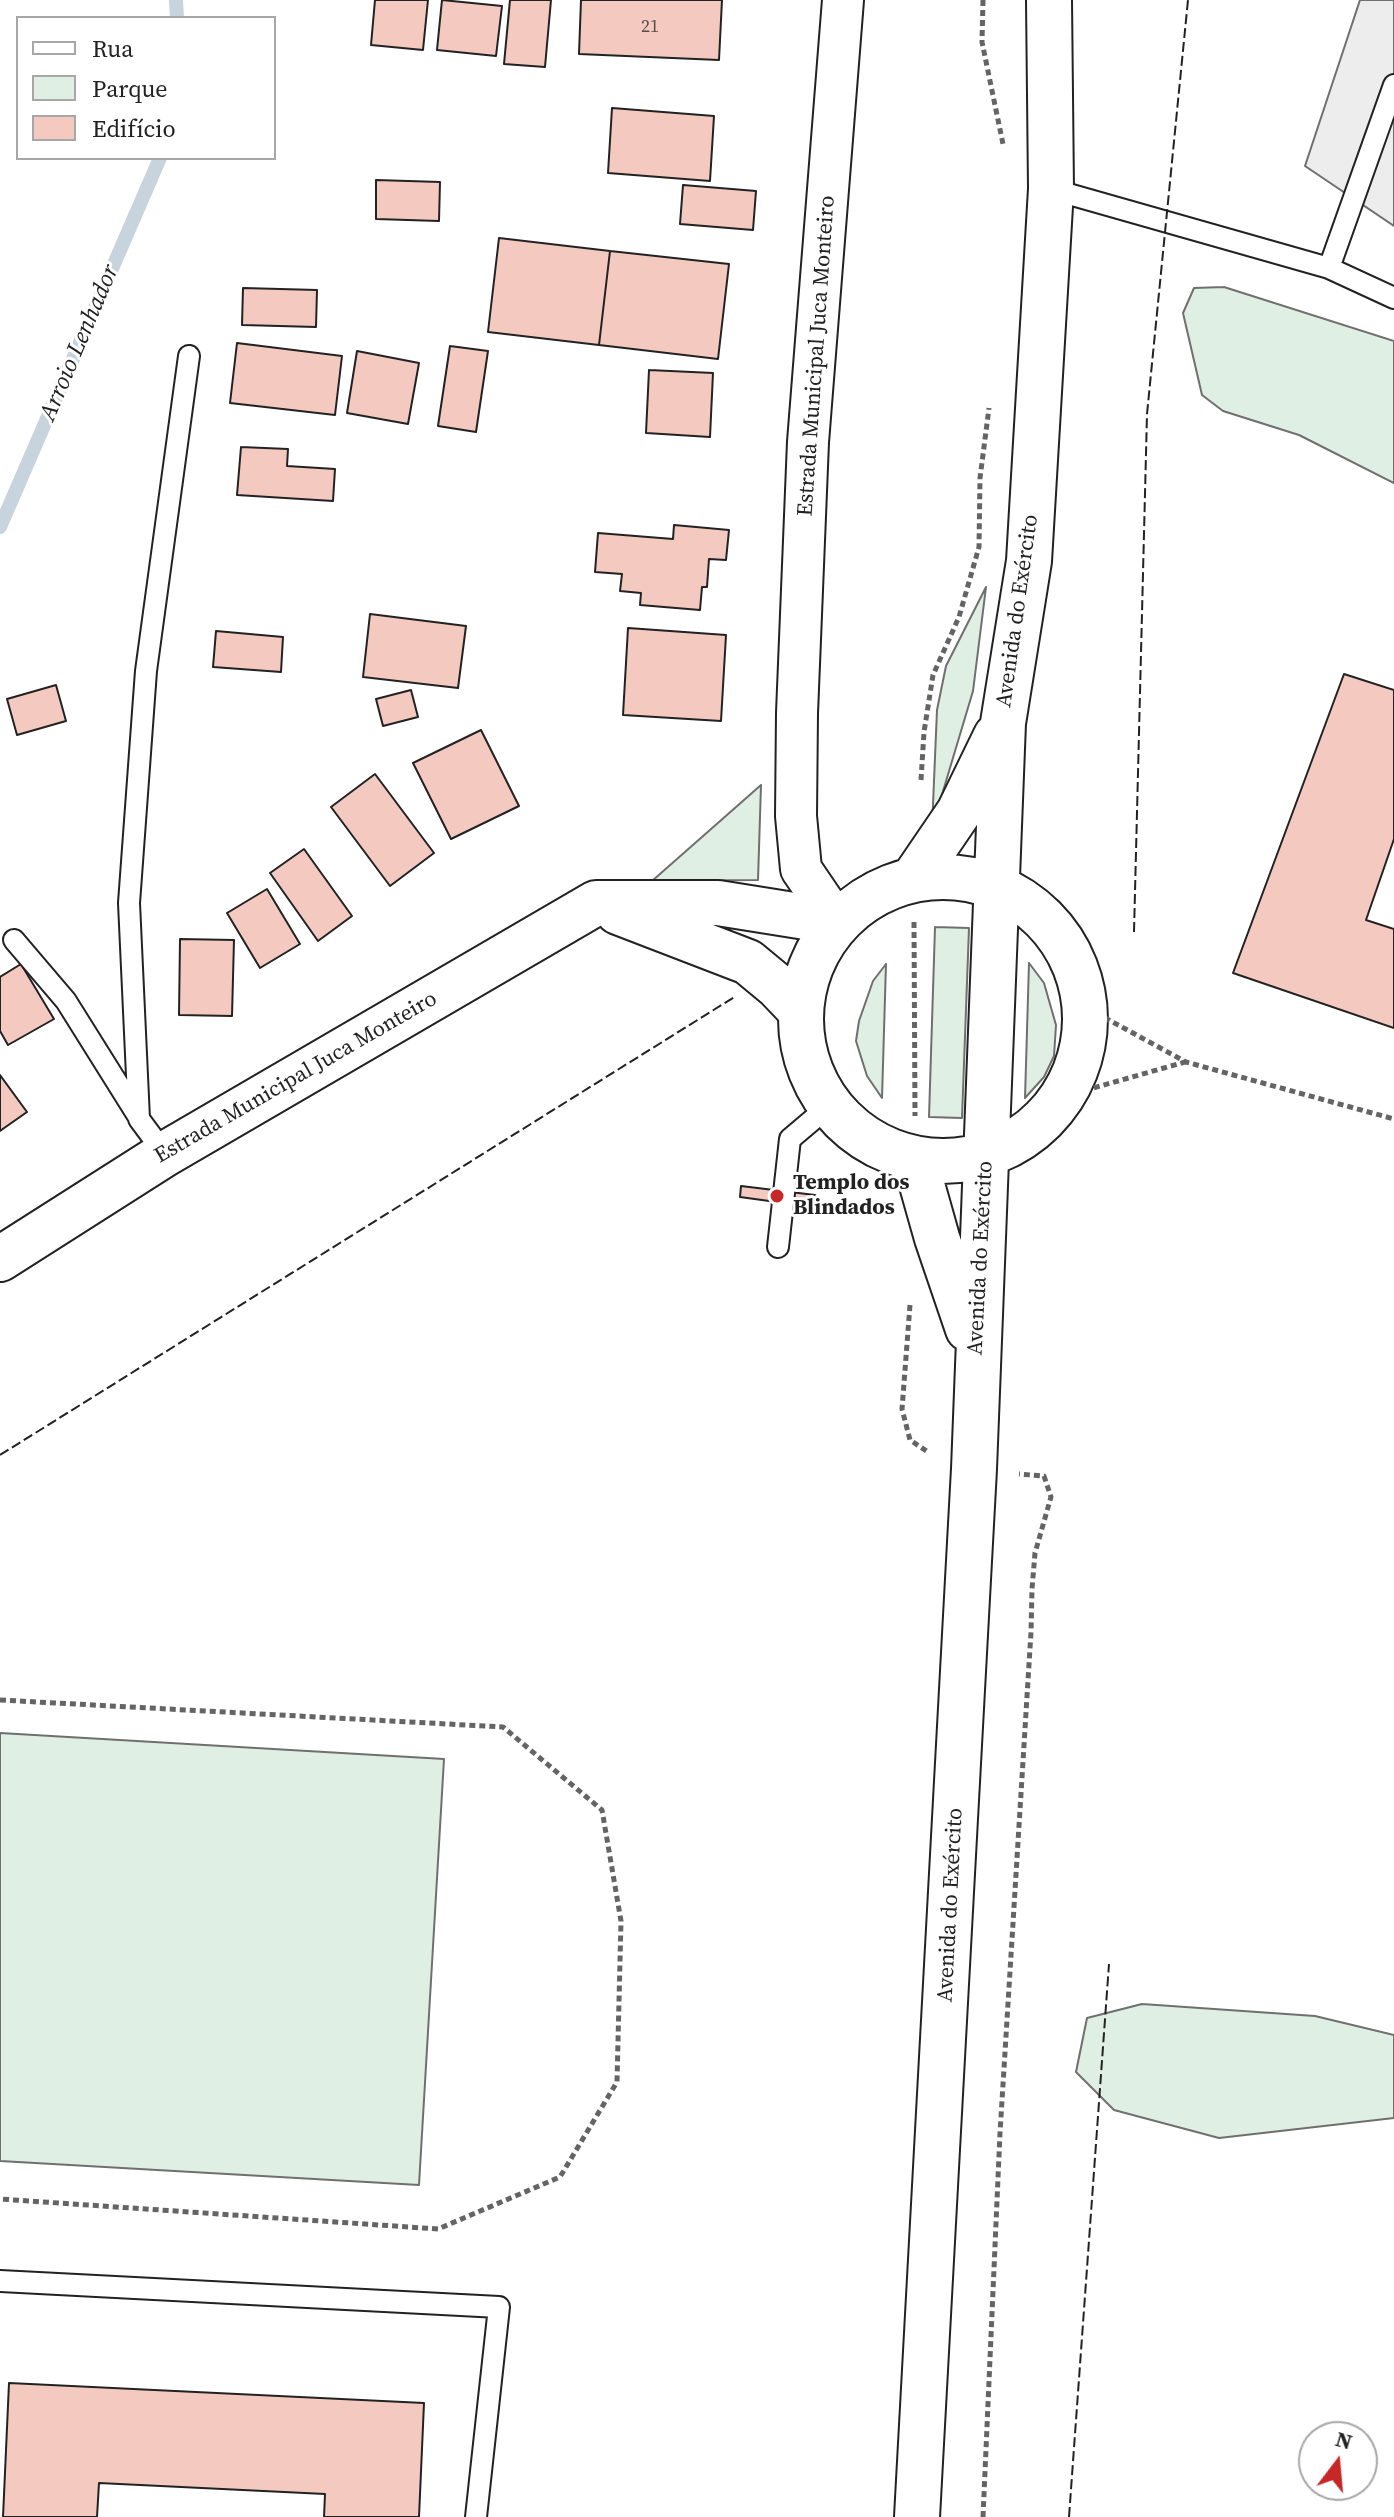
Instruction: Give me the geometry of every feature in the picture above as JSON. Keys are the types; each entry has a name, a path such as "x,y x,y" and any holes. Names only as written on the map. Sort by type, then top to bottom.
{"street":[{"name":"Estrada Municipal Juca Monteiro","path":"837,922 801,869 796,816 808,442 843,0"},
{"name":"Avenida do Exército","path":"917,2517 973,1485 1003,723 1029,561 1051,189 1049,0"},
{"path":"914,878 959,812 1003,723"},
{"path":"963,877 1032,907 1056,925 1087,1008 1083,1053 1065,1096 1031,1132 986,1156 951,1162 915,1160 867,1140 829,1106 805,1060 799,1009 811,962 837,922 872,894 914,878 963,877"},
{"name":"Estrada Municipal Juca Monteiro","path":"0,1259 165,1154 596,903"},
{"path":"596,903 718,903 837,922"},
{"path":"596,903 748,962 799,1009"},
{"path":"915,1160 937,1238 977,1353"}],"lane":[{"path":"1329,268 1394,85"},
{"path":"1051,189 1329,268 1394,298"},
{"path":"139,1119 129,903 146,671 189,356"},
{"path":"14,940 66,1001 139,1119 165,1154"},
{"path":"778,1247 790,1139 829,1106"},
{"path":"0,2281 499,2307 476,2517"}],"path":[{"path":"1087,1008 1186,1062 1394,1119"},
{"path":"1065,1096 1186,1062"},
{"path":"0,1700 503,1727 602,1810 621,1921 617,2082 560,2177 438,2229 0,2199"}],"green space":[{"path":"1224,287 1394,341 1394,483 1299,435 1223,411 1202,395 1183,313 1194,288"},
{"path":"986,587 973,691 932,828 937,710 946,666"},
{"path":"761,785 758,880 652,881"},
{"path":"935,927 969,928 962,1118 929,1117"},
{"path":"1029,963 1044,983 1056,1025 1054,1056 1044,1077 1025,1098"},
{"path":"886,964 882,1098 867,1076 856,1041 859,1021 873,981"},
{"path":"0,1733 444,1759 419,2185 0,2161"},
{"path":"1142,2004 1315,2016 1394,2035 1394,2118 1219,2138 1114,2110 1076,2072 1087,2018"}],"shaded area":[{"path":"1360,0 1394,0 1394,226 1305,166"}],"building":[{"path":"375,0 428,0 423,50 371,45"},
{"path":"442,0 502,6 496,56 437,50"},
{"path":"510,0 551,0 545,67 504,64"},
{"path":"581,0 722,0 719,60 579,54"},
{"path":"612,108 714,116 710,181 608,173"},
{"path":"376,180 440,182 439,221 376,219"},
{"path":"683,185 756,191 753,230 680,224"},
{"path":"499,238 610,251 599,345 488,332"},
{"path":"610,251 729,264 718,359 599,345"},
{"path":"243,288 317,290 316,327 242,325"},
{"path":"237,343 342,356 335,415 230,403"},
{"path":"450,346 488,351 476,432 438,426"},
{"path":"357,351 419,363 408,424 347,413"},
{"path":"649,370 713,373 710,437 646,433"},
{"path":"241,447 288,449 287,466 335,469 333,501 237,495"},
{"path":"674,525 729,530 726,560 709,559 707,587 702,587 700,610 640,605 641,593 620,591 622,574 595,572 598,533 673,539"},
{"path":"370,614 466,626 458,688 363,677"},
{"path":"628,628 726,635 721,721 623,715"},
{"path":"216,631 283,637 281,672 213,667"},
{"path":"1344,674 1394,690 1394,839 1366,920 1394,929 1394,1028 1233,973"},
{"path":"56,685 66,721 17,735 7,699"},
{"path":"411,690 418,717 383,726 376,699"},
{"path":"481,730 519,806 451,839 413,763"},
{"path":"375,774 434,853 390,886 331,807"},
{"path":"304,849 352,916 318,941 270,873"},
{"path":"267,889 300,944 260,968 227,913"},
{"path":"180,939 234,940 232,1016 179,1015"},
{"path":"21,964 54,1019 8,1045 0,1031 0,977"},
{"path":"0,1075 27,1112 0,1131"},
{"name":"Templo dos Blindados","path":"741,1186 815,1195 813,1207 740,1197"},
{"path":"9,2383 424,2403 419,2517 324,2517 325,2494 99,2483 97,2517 3,2517"}],"waterway":[{"name":"Arroio Lenhador","path":"176,0 177,16"},
{"name":"Arroio Lenhador","path":"0,527 159,160"}],"fence":[{"path":"1134,932 1147,414 1188,0"},
{"path":"0,1455 736,996"},
{"path":"1069,2517 1109,1964"}],"place":[{"name":"Templo dos Blindados","path":"777,1196"}]}
